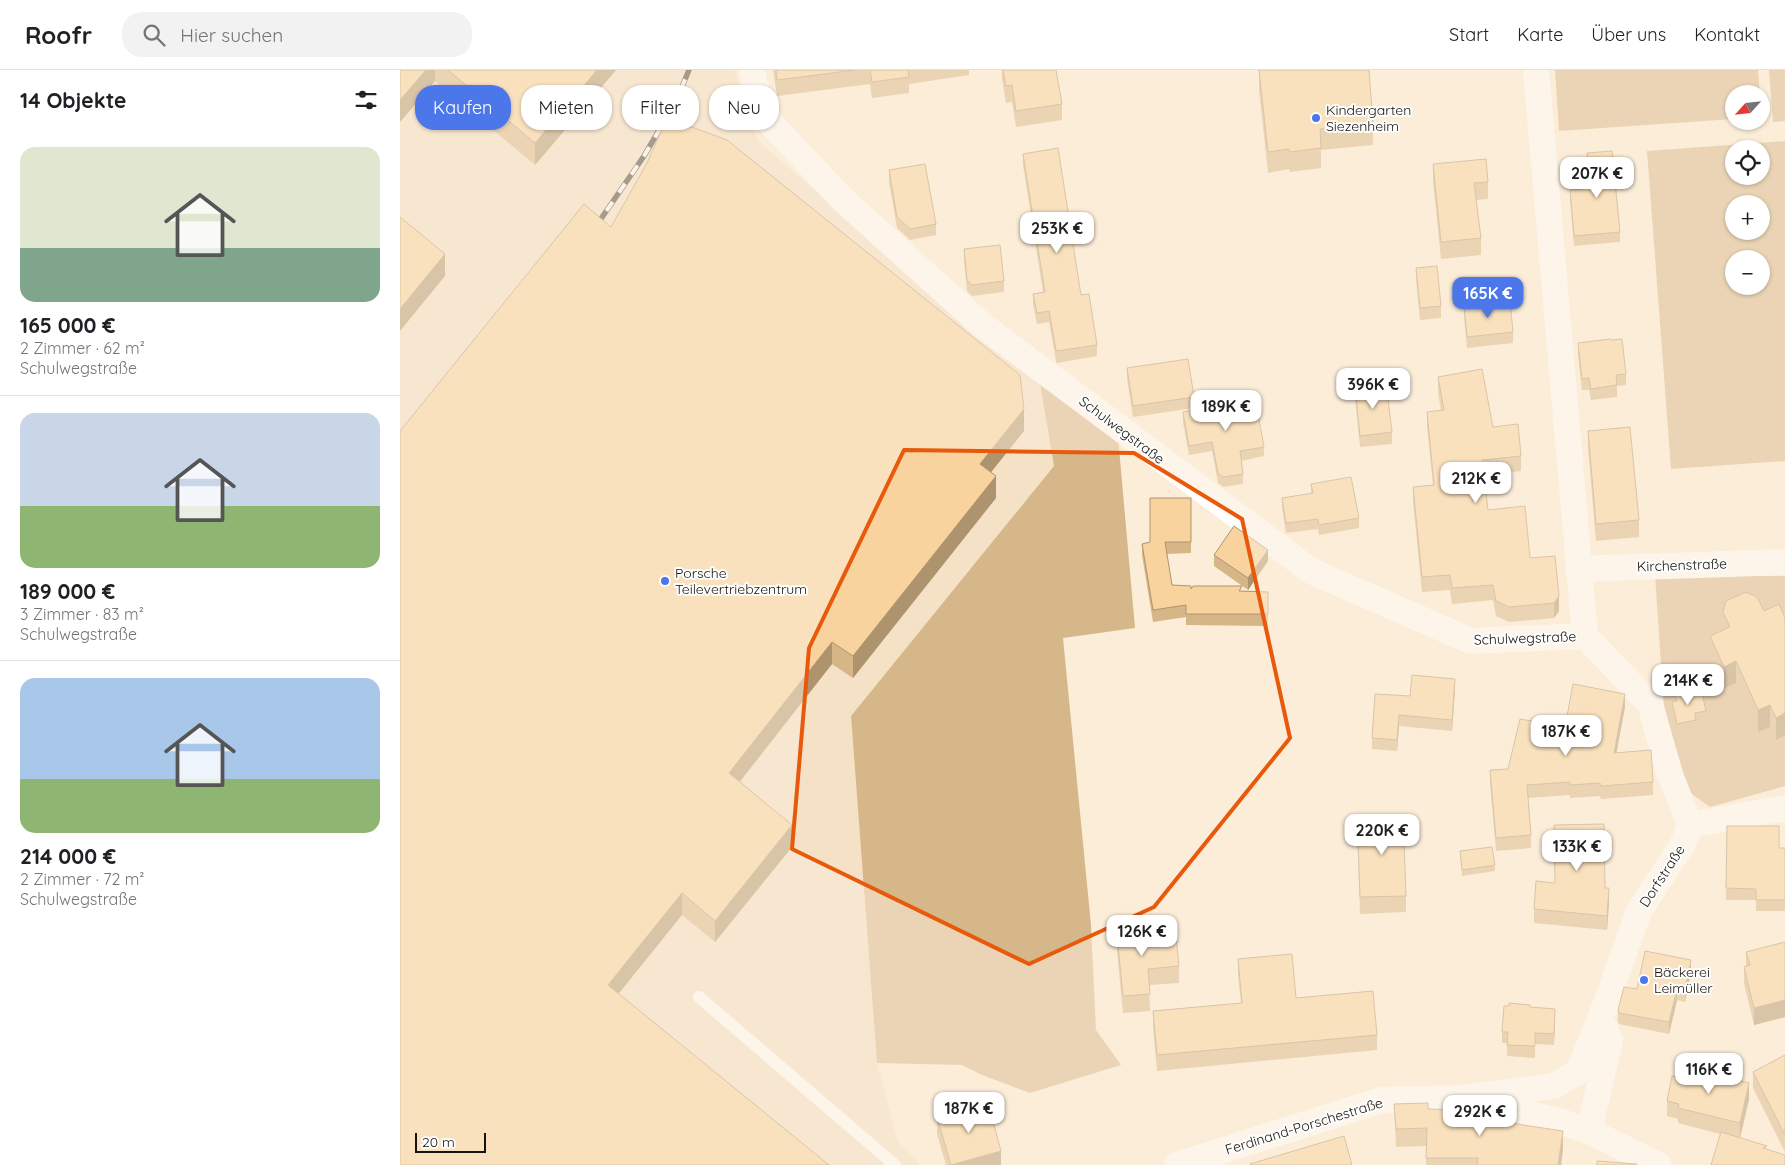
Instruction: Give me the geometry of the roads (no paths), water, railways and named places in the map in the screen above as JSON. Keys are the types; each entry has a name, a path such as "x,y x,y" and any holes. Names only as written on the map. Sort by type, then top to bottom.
{"street":[{"name":"Schulwegstraße","path":"752,70 761,113 842,199 982,325 1311,572 1471,641 1585,636"},
{"name":"Schulwegstraße","path":"1536,70 1585,636 1650,704 1669,772 1690,825"},
{"name":"Kirchenstraße","path":"1578,569 1785,562"},
{"path":"1690,825 1785,808"},
{"name":"Dorfstraße","path":"1463,1098 1554,1086 1579,1071 1639,911 1684,842 1690,825"},
{"path":"1589,1132 1610,1040 1600,1018"},
{"path":"1463,1098 1562,1122 1589,1132 1658,1165"},
{"name":"Ferdinand-Porschestraße","path":"1177,1165 1382,1100 1463,1098"}],"lane":[{"path":"699,996 895,1165"}],"railway":[{"path":"683,85 689,70"},
{"path":"594,229 644,156 659,130"}],"place":[{"name":"Kindergarten Siezenheim","path":"1316,118"},
{"name":"Porsche Teilevertriebzentrum","path":"665,581"},
{"name":"Bäckerei Leimüller","path":"1644,980"}]}
